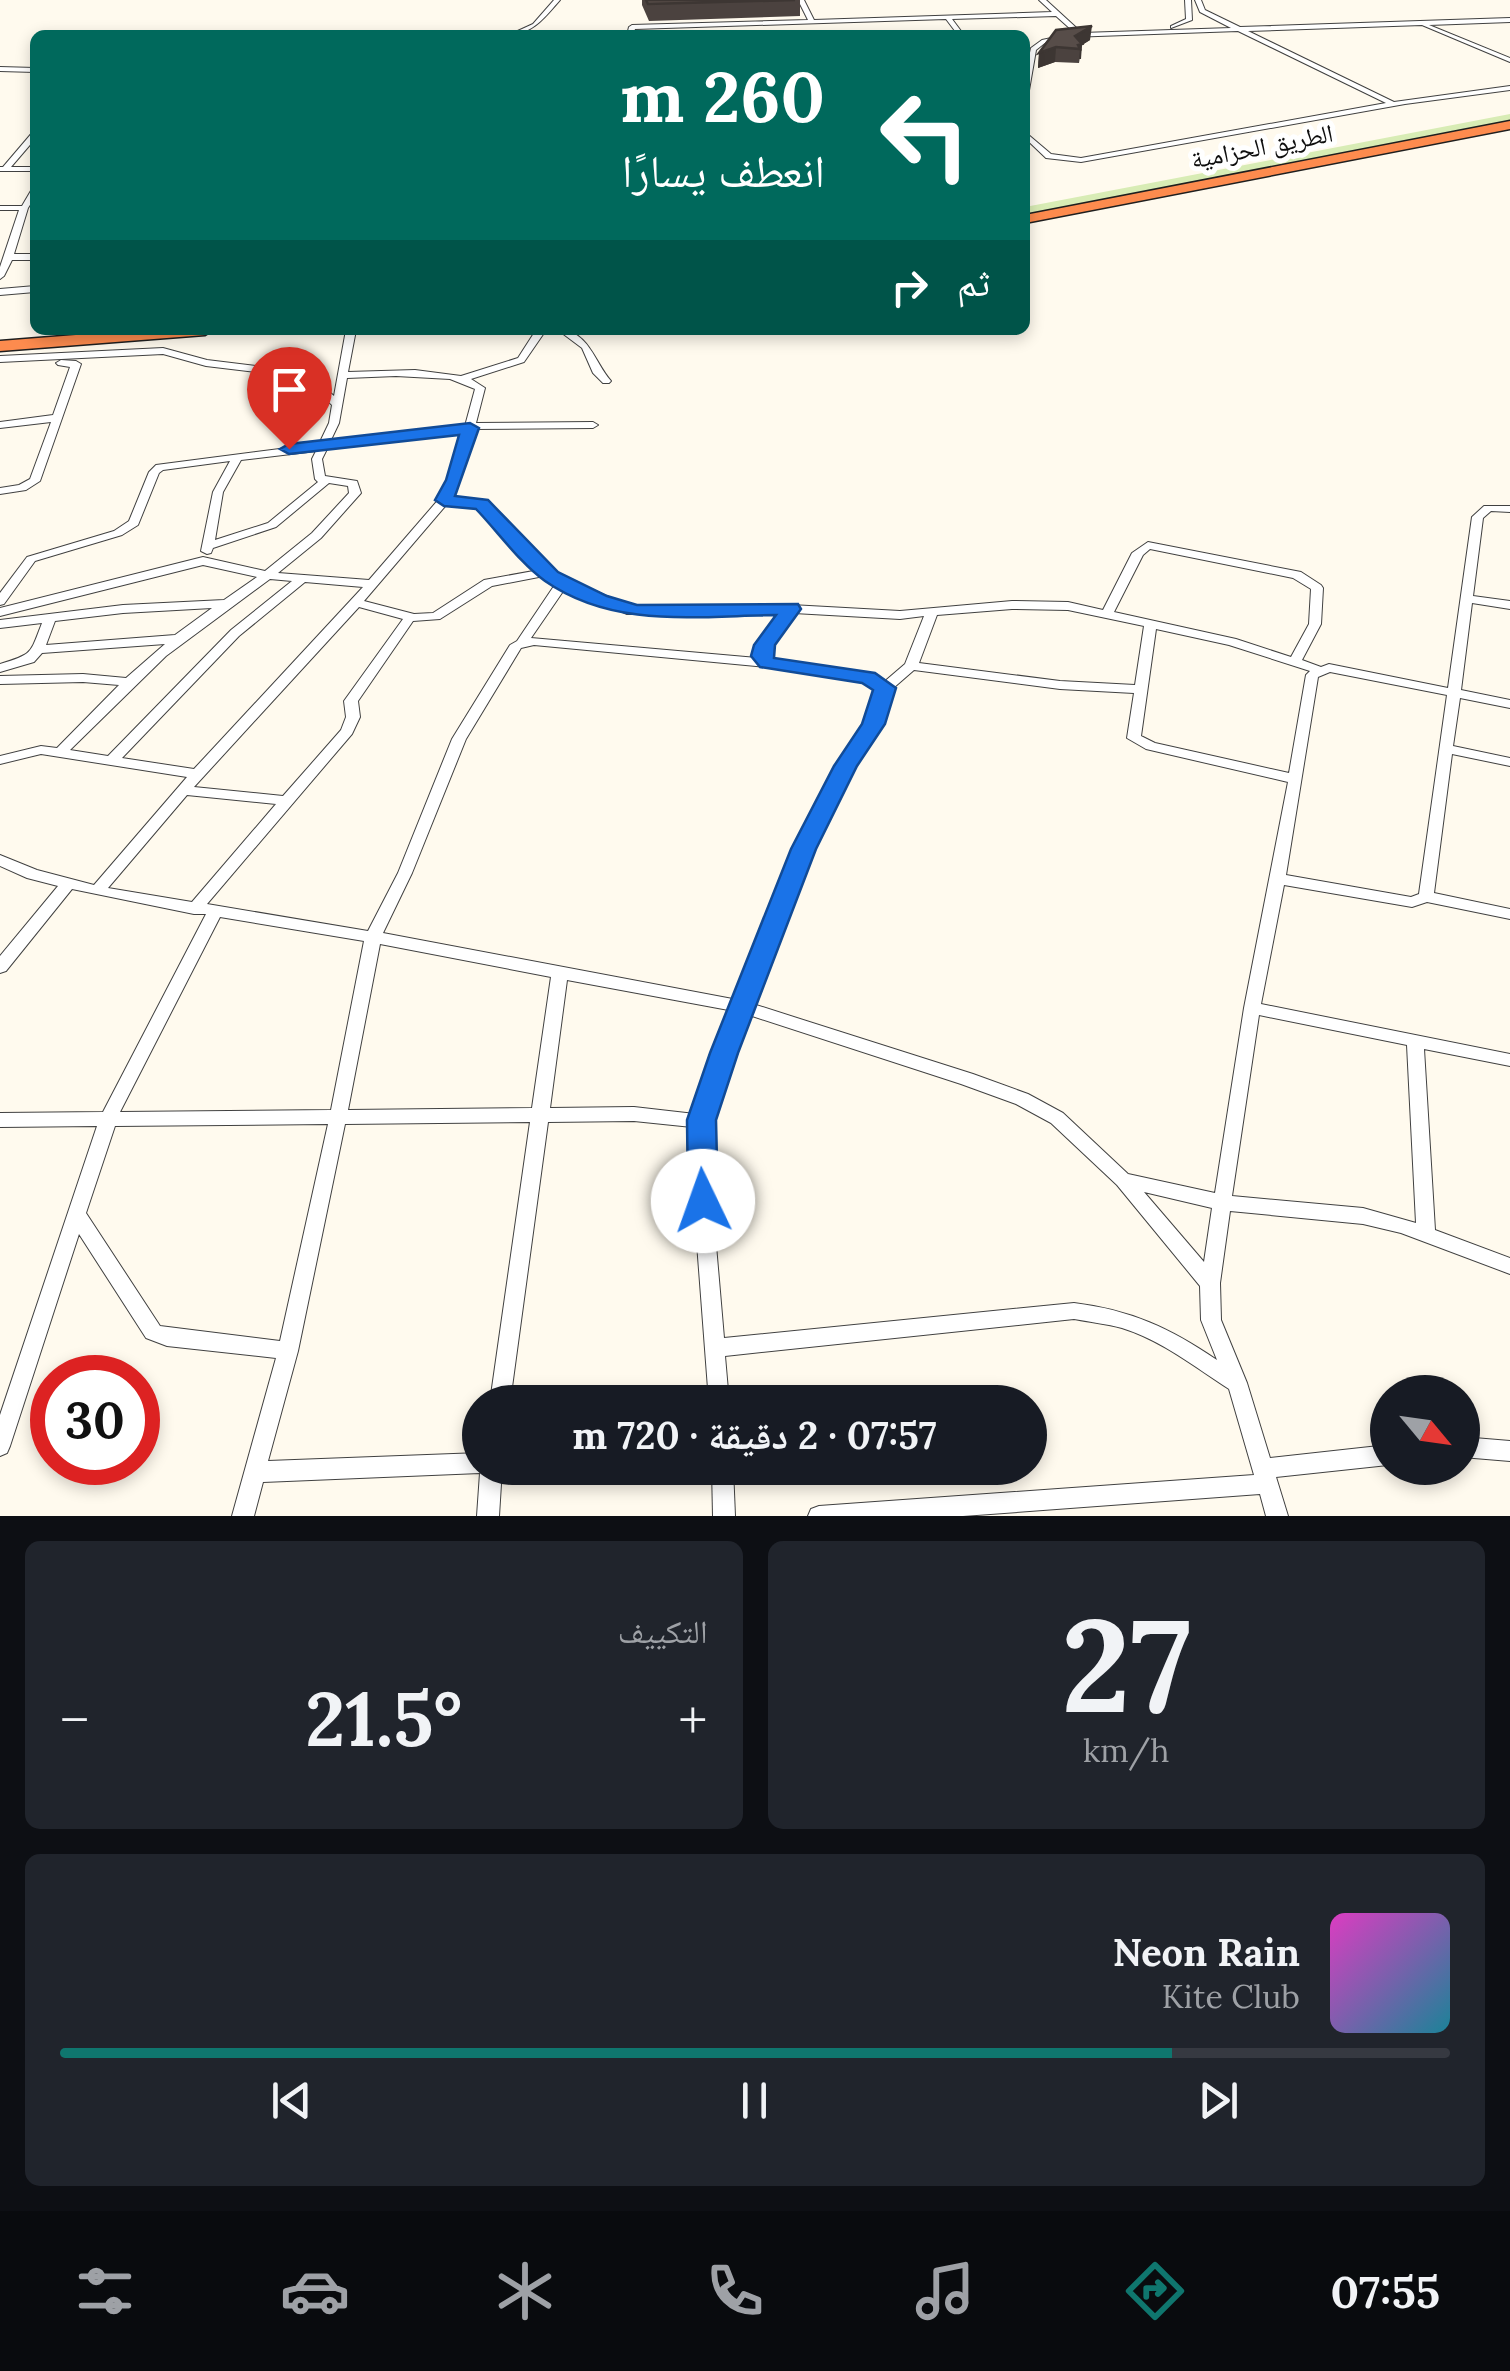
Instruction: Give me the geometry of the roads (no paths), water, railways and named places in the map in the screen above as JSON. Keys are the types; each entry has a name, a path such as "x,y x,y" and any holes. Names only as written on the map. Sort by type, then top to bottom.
{"highway":[{"name":"الطريق الحزامية","path":"1030,204 1510,112"},
{"name":"الطريق الحزامية","path":"1030,218 1510,124"},
{"path":"0,332 30,330"},
{"path":"0,346 141,335"}],"street":[{"path":"524,30 535,25 557,0"},
{"path":"801,0 812,22"},
{"path":"1042,0 1077,32"},
{"path":"1188,0 1189,20 1197,27 1209,29"},
{"path":"1198,0 1202,11 1394,104"},
{"path":"660,30 1054,14"},
{"path":"947,17 957,30"},
{"path":"1030,55 1044,41 1077,32 1510,18"},
{"path":"1030,43 1077,32 1510,18"},
{"path":"1169,28 1189,20"},
{"path":"1420,23 1510,60"},
{"path":"0,69 30,70"},
{"path":"1030,139 1049,156 1081,160 1394,104 1510,88"},
{"path":"3,169 30,140"},
{"path":"3,169 30,169"},
{"path":"0,276 30,199"},
{"path":"0,208 24,208"},
{"path":"9,257 30,257"},
{"path":"0,292 30,290"},
{"path":"60,753 129,682 179,639 266,575 343,510 355,493 353,483 318,477 316,460 338,405 350,335"},
{"path":"458,380 521,360 537,335"},
{"path":"570,335 586,347 606,381"},
{"path":"0,363 163,351 206,363 302,376 338,405"},
{"path":"0,363 75,362 35,481 22,488 0,491"},
{"path":"97,891 197,774 373,584 444,500 455,480 480,388 418,372 346,375"},
{"path":"0,424 56,418"},
{"path":"0,601 30,559 118,532 134,523 158,469 470,427 593,425"},
{"path":"204,562 218,492 238,456"},
{"path":"209,546 272,526 325,481"},
{"path":"444,500 482,504 547,572 600,600 636,611 791,609 932,614 1038,604 1108,613 1319,670"},
{"path":"1426,897 1478,517 1488,508 1510,508"},
{"path":"1108,613 1138,553 1148,545 1297,575 1316,588 1315,624 1296,661"},
{"path":"0,612 204,562 266,575 373,584"},
{"path":"356,603 410,617 443,614 475,590 500,579 547,572"},
{"path":"112,759 222,645 303,578"},
{"path":"243,1516 288,1351 373,938 459,739 516,645 523,641 563,582"},
{"path":"1467,600 1510,606"},
{"path":"0,624 123,609 226,604"},
{"path":"768,663 762,656 764,645 791,609"},
{"path":"719,1385 700,1164 702,1120 804,849 846,766 874,724 885,688 910,666 932,614"},
{"path":"194,908 347,731 352,724 351,700 410,617"},
{"path":"0,668 30,658 50,620"},
{"path":"1152,624 1132,735 1141,742 1295,779"},
{"path":"38,649 179,639"},
{"path":"523,641 768,663 868,678 885,688"},
{"path":"910,666 1060,685 1138,689"},
{"path":"1277,1516 1237,1383 1211,1320 1210,1283 1252,1008 1312,675 1328,668 1510,704"},
{"path":"0,680 84,678 129,682"},
{"path":"1448,749 1510,762"},
{"path":"0,760 24,751 60,753 197,774"},
{"path":"183,790 286,801"},
{"path":"0,860 97,891 742,1006 1022,1099 1056,1118 1123,1180 1210,1283"},
{"path":"1278,878 1412,902 1426,897 1510,914"},
{"path":"0,967 67,884"},
{"path":"0,1446 108,1120 215,912"},
{"path":"502,1385 560,972"},
{"path":"1252,1008 1510,1060"},
{"path":"1415,1043 1426,1235"},
{"path":"0,1120 634,1114 702,1120"},
{"path":"1123,1180 1224,1203 1363,1216 1510,1266"},
{"path":"76,1213 153,1332 167,1337 288,1351"},
{"path":"716,1348 1074,1311 1114,1314 1148,1326 1237,1383"},
{"path":"1480,1449 1510,1451"},
{"path":"819,1516 974,1511 1264,1476 1370,1458"},
{"path":"255,1472 462,1464"},
{"path":"488,1516 491,1485"},
{"path":"723,1485 724,1516"}]}
